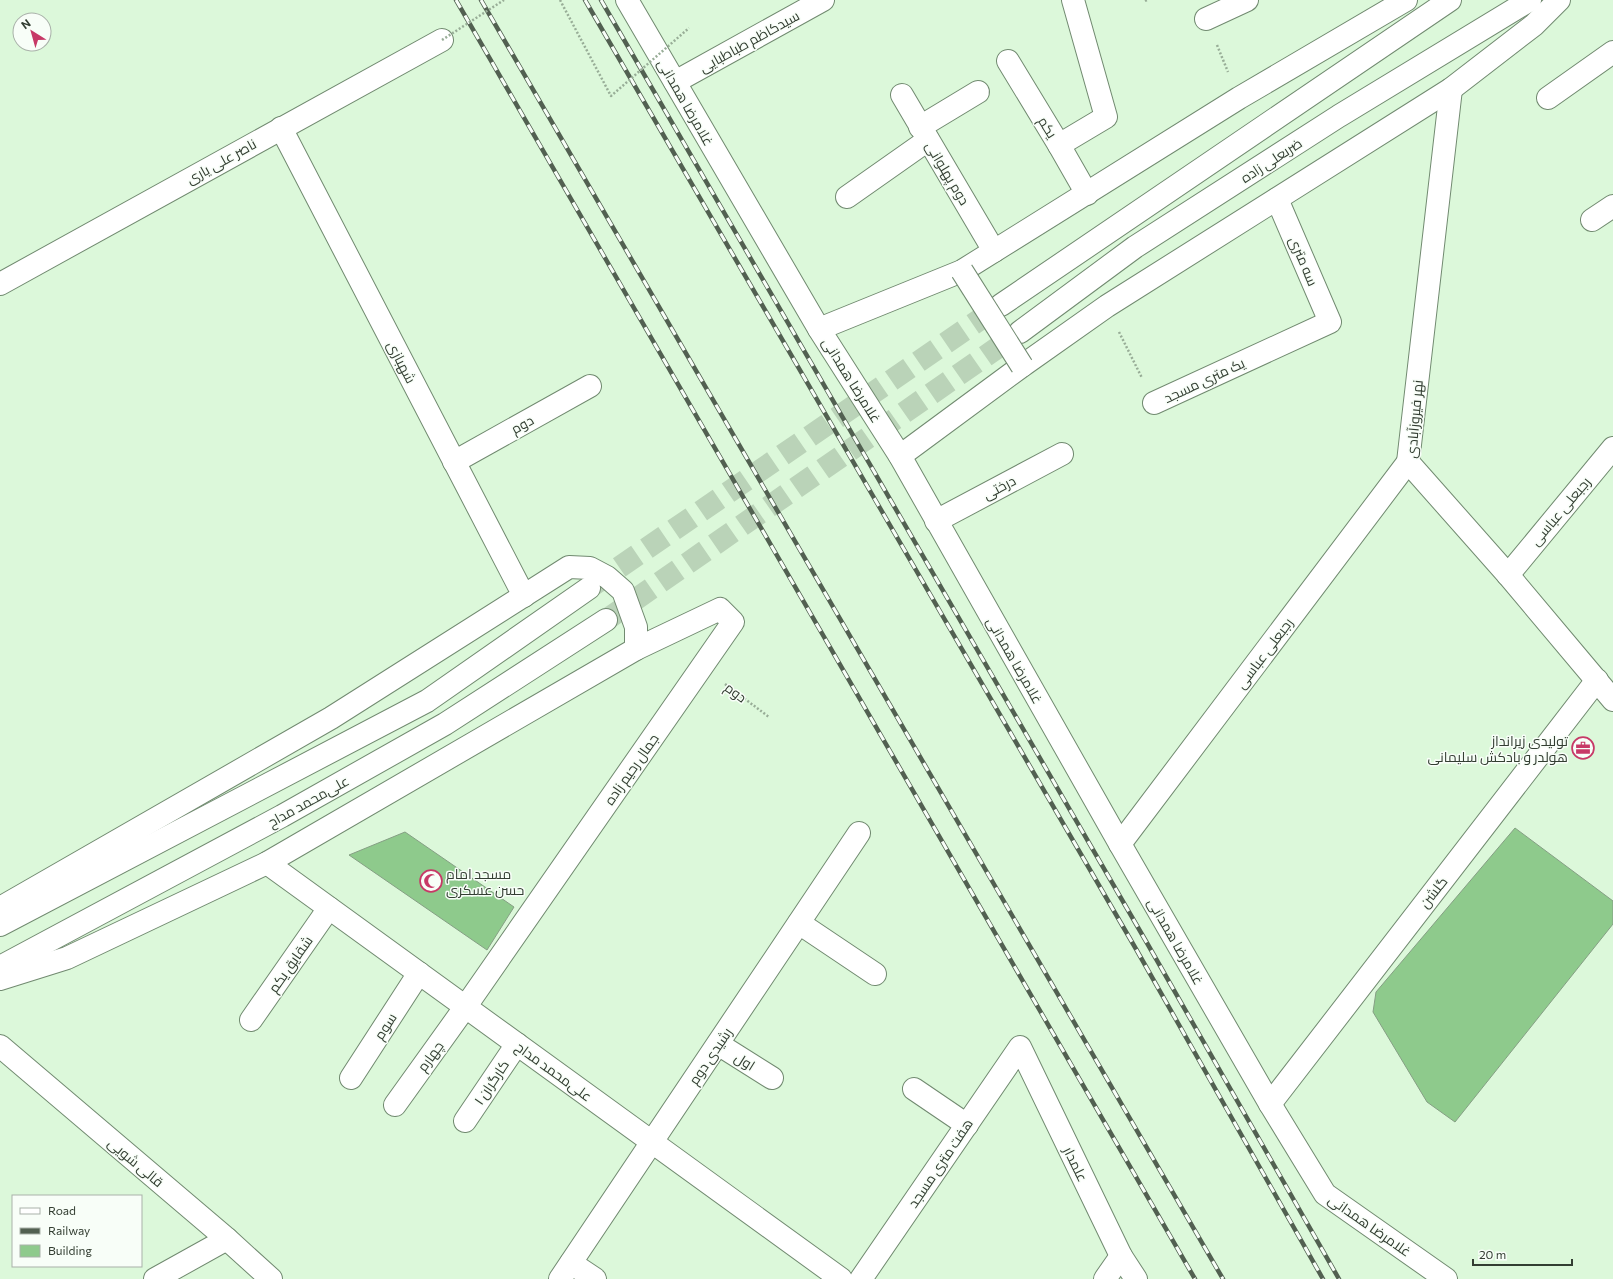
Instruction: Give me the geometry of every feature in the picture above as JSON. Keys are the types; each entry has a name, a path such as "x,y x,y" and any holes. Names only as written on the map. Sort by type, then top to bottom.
{"street":[{"name":"غلامرضا همدانی","path":"627,0 819,329 900,456 1120,844 1270,1104 1325,1194 1446,1279"},
{"name":"سیدکاظم طباطبایی","path":"675,82 823,0"},
{"path":"1060,145 1106,117 1073,0"},
{"path":"1206,19 1247,0"},
{"path":"819,329 962,271 1239,98 1406,0"},
{"path":"1001,305 1450,0"},
{"name":"ضربعلی زاده","path":"1020,332 1135,247 1339,116 1530,0"},
{"path":"900,456 1022,366 1107,306 1451,89 1534,25 1559,0"},
{"name":"ناصر علی یاری","path":"0,284 280,128 442,40"},
{"path":"1548,98 1613,52"},
{"name":"یکم","path":"1008,61 1060,145 1087,194"},
{"name":"نهر فیروزآبادی","path":"1451,89 1408,462 1508,575 1613,700"},
{"path":"847,197 924,133 978,92"},
{"name":"دوم پهلوانی","path":"902,95 994,251"},
{"name":"شهبازی","path":"280,128 524,596"},
{"name":"سه متری","path":"1277,199 1330,322"},
{"path":"1592,220 1613,206"},
{"path":"962,271 1022,366"},
{"name":"یک متری مسجد","path":"1154,403 1330,322"},
{"name":"دوم","path":"454,462 590,386"},
{"name":"رجبعلی عباسی","path":"1508,575 1613,448"},
{"name":"درختی","path":"936,521 1062,454"},
{"name":"رجبعلی عباسی","path":"1120,844 1408,462"},
{"path":"0,908 331,718 569,567 590,568 607,577 623,591 636,627 636,649 267,863 67,958 0,979"},
{"path":"0,925 427,701 589,588"},
{"name":"جمال رحیم زاده","path":"466,1006 733,622 720,608 636,649"},
{"name":"علی‌محمد مداح","path":"0,967 282,816 439,728 606,620"},
{"name":"گلشن","path":"1270,1104 1597,680"},
{"name":"رشیدی دوم","path":"566,1271 859,833"},
{"name":"علی‌محمد مداح","path":"267,863 842,1279"},
{"name":"شقایق یکم","path":"251,1020 329,908"},
{"path":"799,923 875,974"},
{"name":"سوم","path":"351,1078 419,973"},
{"name":"چهارم","path":"395,1105 466,1006"},
{"name":"کارگران ۱","path":"465,1121 517,1044"},
{"name":"اول","path":"718,1044 772,1078"},
{"name":"قالی شویی","path":"0,1046 227,1239 271,1279"},
{"name":"هفت متری مسجد","path":"861,1279 1020,1047"},
{"name":"علمدار","path":"1020,1047 1121,1256 1136,1279"},
{"path":"914,1089 967,1125"},
{"path":"155,1279 227,1239"},
{"path":"1105,1279 1121,1256"},
{"path":"566,1271 595,1279"}],"path":[{"path":"442,40 504,0"},
{"path":"560,0 611,96 690,28"},
{"path":"1206,19 1239,98"},
{"name":"یک متری مسجد","path":"1107,306 1154,403"},
{"name":"دوم","path":"702,667 769,717"}],"building":[{"path":"1515,828 1613,901 1613,924 1455,1122 1427,1102 1373,1012 1376,992"},
{"name":"مسجد امام حسن عسکری","path":"405,832 514,907 487,950 349,855"}],"tunnel":[{"path":"592,586 1001,305"},
{"path":"606,620 1020,332"}],"railway":[{"path":"456,0 1195,1279"},
{"path":"481,0 1223,1279"},
{"path":"585,0 1136,949 1323,1279"},
{"path":"601,0 1147,943 1339,1279"}],"place":[{"name":"تولیدی زیرانداز هولدر و بادکش سلیمانی","path":"1583,748"},
{"name":"مسجد امام حسن عسکری","path":"431,881"}]}
